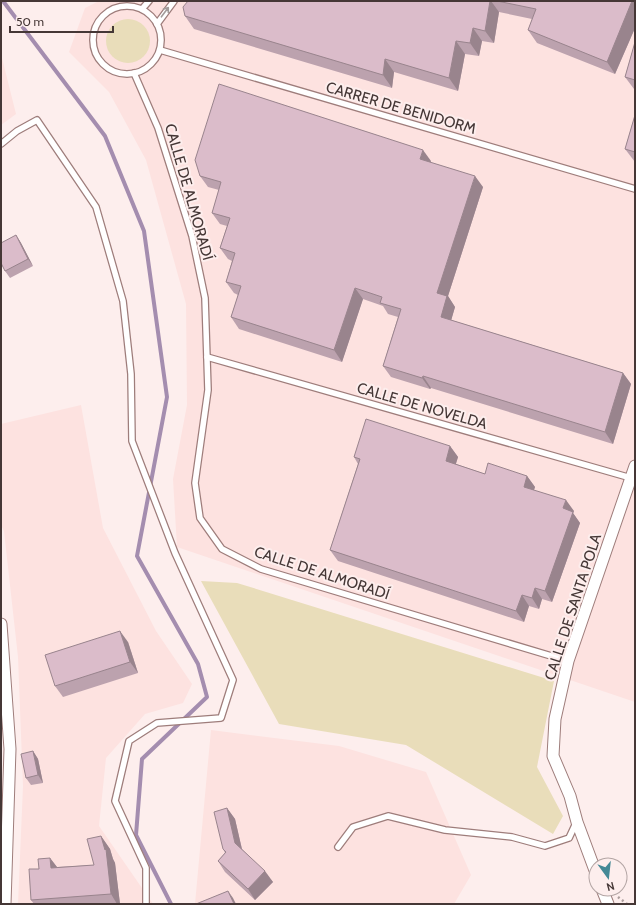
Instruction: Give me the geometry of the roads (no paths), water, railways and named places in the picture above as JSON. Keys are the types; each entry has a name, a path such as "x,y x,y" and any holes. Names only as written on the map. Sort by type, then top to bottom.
{"street":[{"name":"CALLE DE SANTA POLA","path":"590,857 577,822 570,796 553,756 555,719 568,661 635,466"},
{"path":"1,624 10,749 5,904"}],"lane":[{"path":"142,9 149,1"},
{"path":"157,24 174,1"},
{"path":"125,6 142,9 149,14 157,24 160,28 162,38 160,50 149,66 134,73 122,74 107,67 99,58 93,39 95,28 108,12 125,6"},
{"name":"CARRER DE BENIDORM","path":"160,50 635,189"},
{"name":"CALLE DE ALMORADÍ","path":"134,73 158,128 192,236 205,298 208,390 195,483 200,518 222,549 261,569 568,661"},
{"path":"1,144 17,131 37,120 96,207 123,301 131,374 132,441 175,553 233,680 221,718 157,724 129,741 115,801 146,868 146,904"},
{"name":"CALLE DE NOVELDA","path":"207,357 631,478"},
{"path":"338,847 353,827 388,816 446,830 512,837 545,846 569,838 577,822"}],"waterway":[{"path":"3,1 105,136 144,231 167,397 137,556 198,664 207,697 142,759 136,835 171,904"}]}
